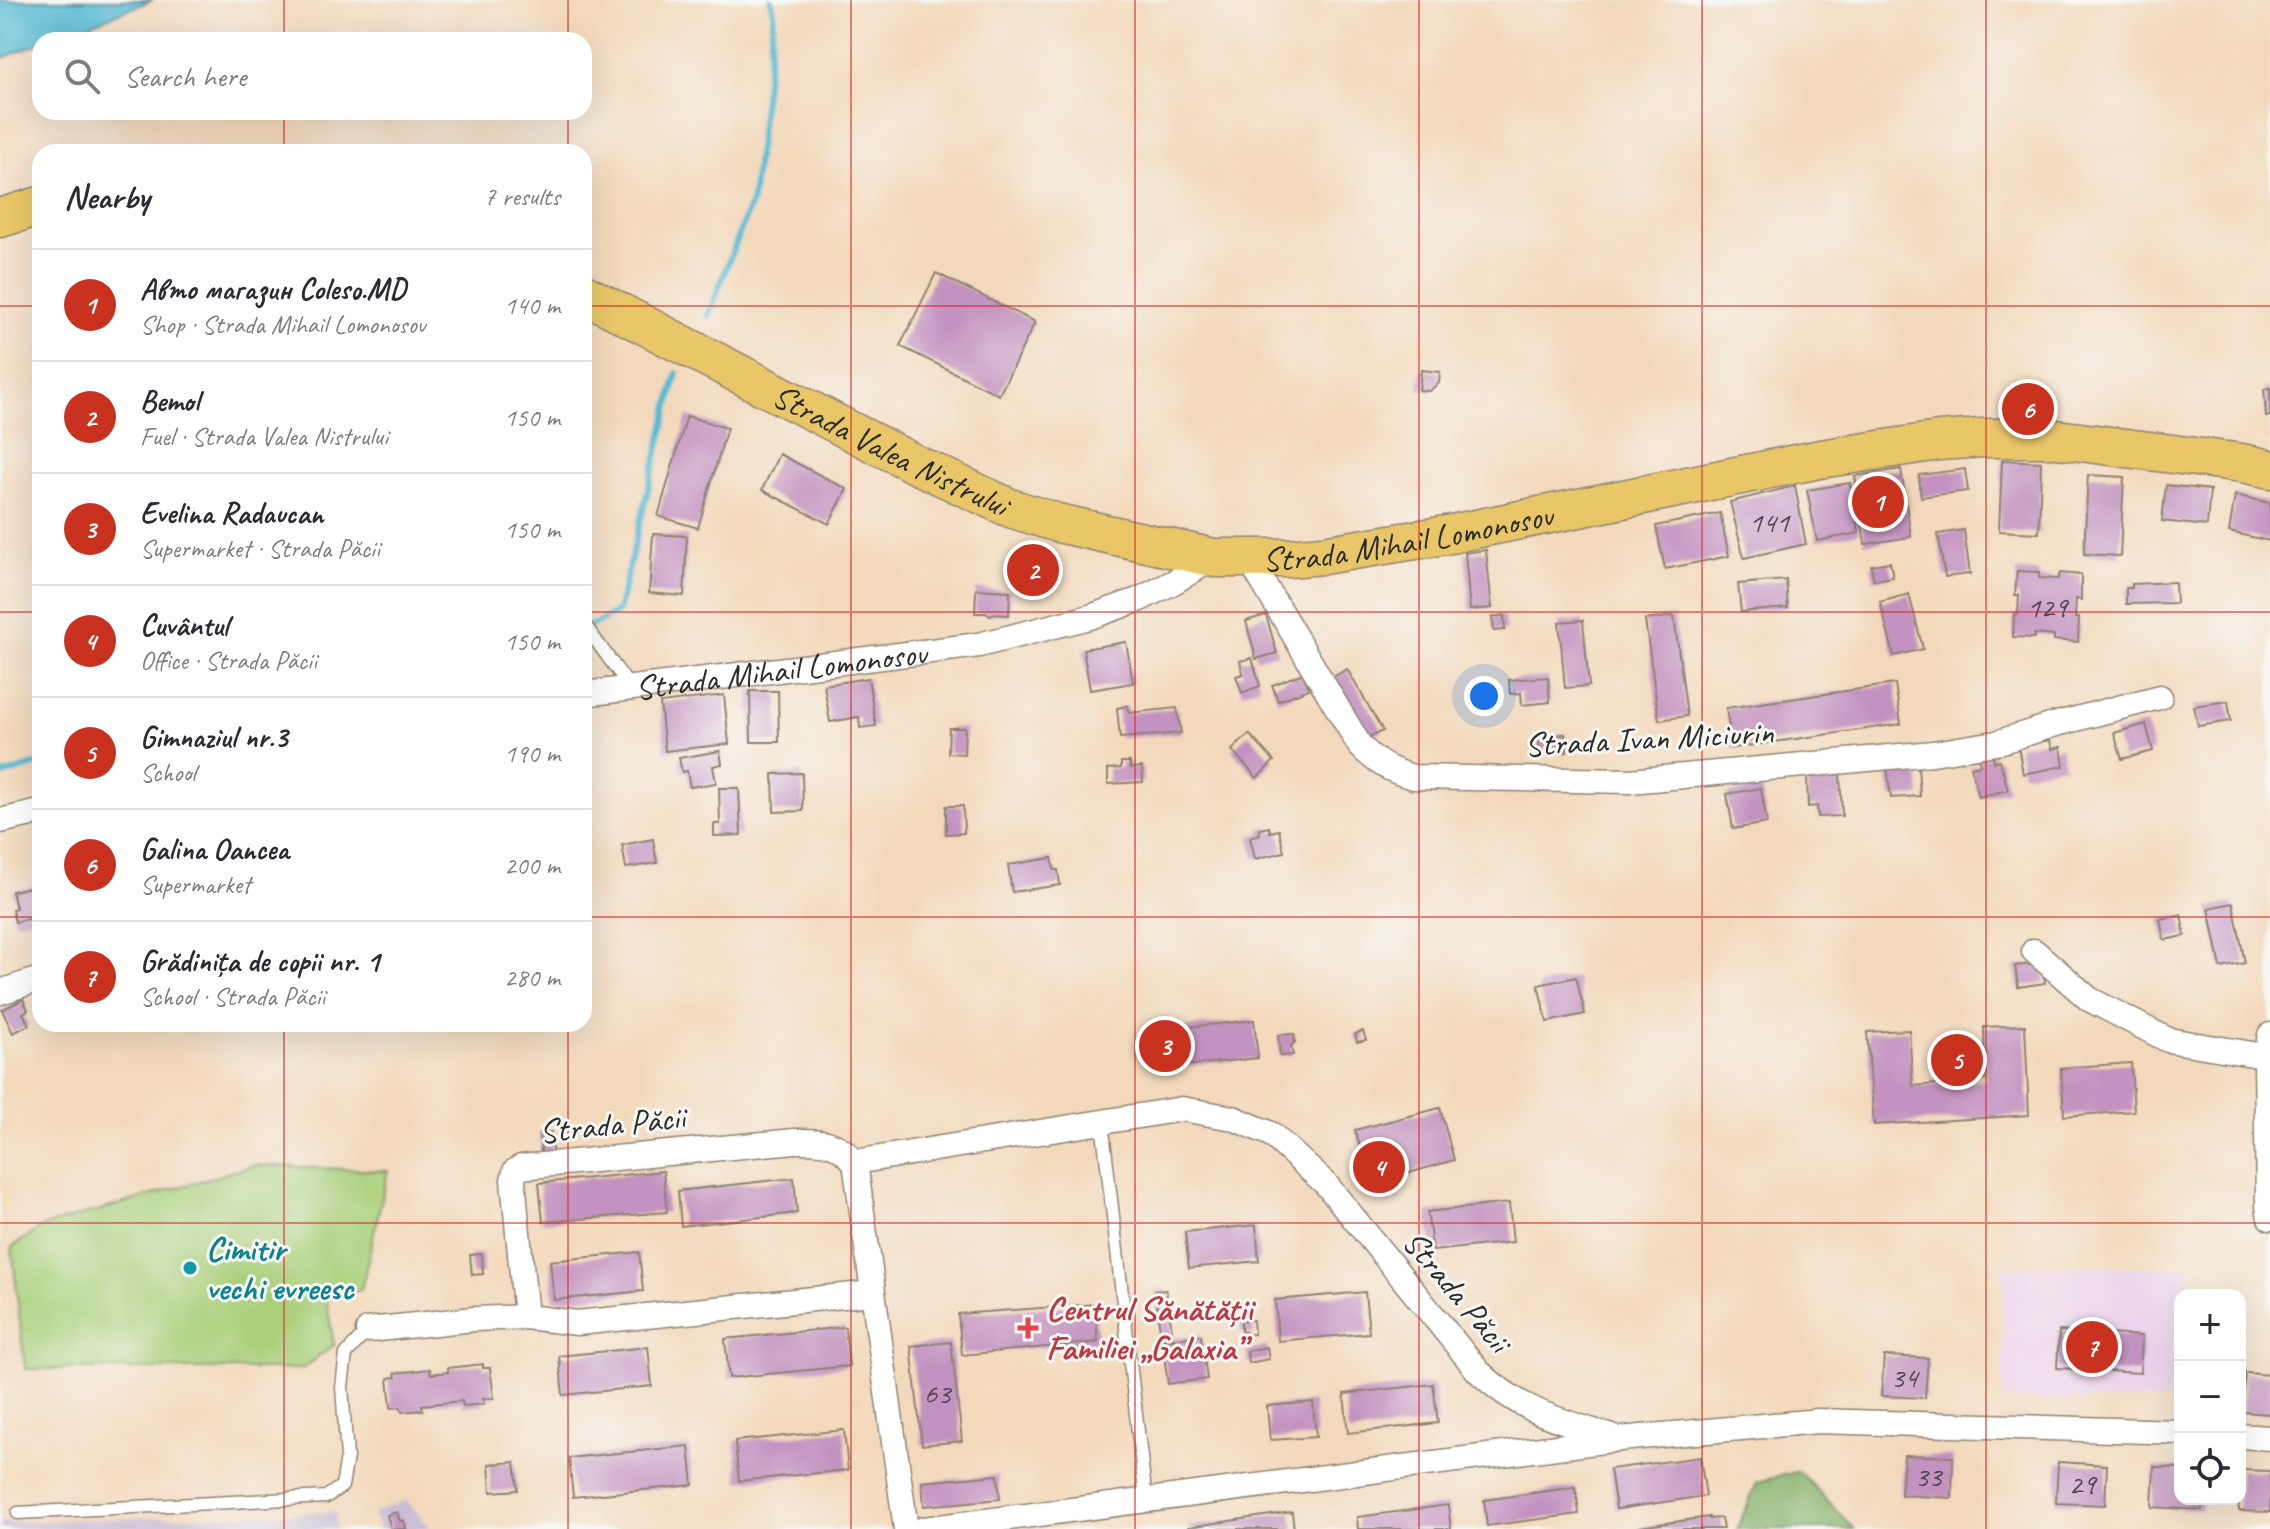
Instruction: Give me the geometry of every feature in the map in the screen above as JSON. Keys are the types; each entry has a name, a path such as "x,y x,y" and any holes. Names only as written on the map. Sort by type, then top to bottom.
{"main road":[{"path":"0,218 32,208"},
{"name":"Strada Valea Nistrului","path":"592,298 913,463 1010,508 1058,523 1232,558"},
{"name":"Strada Mihail Lomonosov","path":"1232,558 1323,555 1446,535 1820,459 1939,441 2049,438 2256,466"}],"street":[{"name":"Strada Mihail Lomonosov","path":"592,693 979,645 1090,617 1138,600 1232,558"},
{"name":"Strada Ivan Miciurin","path":"1232,558 1360,746 1376,762 1413,777 1630,781 1933,753 1996,743 2160,697"},
{"path":"0,821 32,814"},
{"path":"2034,951 2089,999 2168,1040 2269,1050 2270,1218"},
{"path":"0,992 32,982"},
{"name":"Strada Păcii","path":"526,1317 513,1180 515,1171 521,1167 795,1141 826,1141 844,1150 855,1162 1182,1109 1233,1118 1271,1134 1326,1184 1478,1371 1498,1390 1538,1414 1619,1439"},
{"path":"855,1162 906,1529"},
{"path":"368,1330 526,1317 577,1323 873,1293"},
{"name":"Strada Păcii","path":"924,1529 1619,1439 1818,1421 2174,1432"},
{"path":"2246,1436 2270,1438"}],"lane":[{"path":"592,636 631,689"},
{"path":"1102,1122 1146,1500"},
{"path":"18,1513 326,1497 342,1486 347,1457 342,1387 346,1354 368,1330"}],"shaded area":[{"path":"2003,1267 2187,1267 2188,1289 2174,1289 2174,1400 2003,1400"},
{"path":"406,1500 431,1529 379,1529 373,1513"},
{"path":"335,1512 336,1529 0,1529 0,1522"}],"green space":[{"name":"Cimitir vechi evreesc","path":"255,1165 388,1171 361,1290 326,1298 334,1345 302,1369 25,1369 12,1247 42,1227"},
{"path":"1799,1471 1854,1529 1737,1529 1757,1482"}],"water":[{"path":"0,0 153,0 70,32 32,32 32,46 0,59"}],"building":[{"path":"936,273 1035,322 999,395 900,346"},
{"path":"1421,370 1440,372 1439,383 1429,391 1419,390"},
{"path":"2270,388 2270,416 2266,417 2264,389"},
{"path":"687,416 727,428 698,528 658,516"},
{"path":"779,454 847,489 829,524 762,490"},
{"path":"2002,460 2041,462 2039,533 1999,531"},
{"path":"1901,469 1911,537 1865,544 1855,476"},
{"path":"1965,469 1968,491 1921,497 1919,475"},
{"path":"2088,475 2124,477 2120,556 2084,554"},
{"path":"1850,483 1859,533 1817,541 1807,490"},
{"path":"2166,485 2210,490 2207,526 2162,521"},
{"path":"1795,486 1806,544 1744,558 1730,502"},
{"path":"2235,495 2270,503 2270,541 2229,532"},
{"path":"1720,513 1729,556 1665,569 1656,526"},
{"path":"1964,530 1970,574 1945,577 1938,534"},
{"path":"653,534 687,536 684,596 649,593"},
{"path":"1486,550 1492,608 1470,610 1465,553"},
{"path":"1890,562 1893,577 1874,580 1871,565"},
{"path":"2017,571 2039,572 2039,578 2058,579 2060,573 2081,575 2081,600 2076,599 2075,618 2079,618 2078,642 2034,634 2034,638 2013,637 2014,614 2018,614 2019,595 2015,595"},
{"path":"1786,580 1788,608 1741,612 1738,584"},
{"path":"2175,582 2176,603 2126,604 2126,588 2132,588 2132,584"},
{"path":"976,589 1010,591 1009,615 975,613"},
{"path":"1909,594 1923,649 1894,656 1880,602"},
{"path":"1266,615 1277,653 1256,659 1246,621"},
{"path":"1504,615 1505,630 1494,631 1492,617"},
{"path":"1674,616 1687,716 1659,720 1645,620"},
{"path":"1583,620 1589,686 1565,688 1559,622"},
{"path":"1126,642 1133,683 1090,690 1083,649"},
{"path":"1252,658 1260,686 1242,693 1236,676 1243,674 1240,661"},
{"path":"1347,669 1383,731 1366,738 1331,678"},
{"path":"1303,673 1309,689 1278,701 1272,685"},
{"path":"1548,677 1550,702 1522,705 1521,693 1510,694 1509,680"},
{"path":"868,678 876,726 860,728 859,717 830,722 824,685"},
{"path":"1895,684 1901,724 1732,748 1726,708"},
{"path":"750,691 778,691 779,742 751,742"},
{"path":"724,695 729,744 665,751 660,703"},
{"path":"2228,701 2231,721 2198,726 2194,706"},
{"path":"1127,706 1129,713 1177,708 1181,733 1120,738 1117,708"},
{"path":"2146,724 2153,751 2122,759 2114,733"},
{"path":"949,728 965,728 964,754 948,753"},
{"path":"1249,734 1274,761 1257,778 1232,750"},
{"path":"1565,734 1567,752 1540,755 1538,736"},
{"path":"2050,740 2052,749 2061,747 2064,766 2023,774 2018,746"},
{"path":"720,751 722,764 713,766 716,783 690,787 687,771 682,772 679,758"},
{"path":"1993,755 1994,762 2000,760 2008,790 1979,797 1971,767 1980,765 1979,759"},
{"path":"1121,762 1130,762 1130,768 1142,767 1143,782 1108,784 1108,769 1121,768"},
{"path":"1918,765 1920,796 1891,798 1887,768"},
{"path":"1840,772 1842,816 1818,817 1817,806 1808,807 1807,777 1815,776 1815,773"},
{"path":"802,773 803,811 774,812 773,774"},
{"path":"719,788 739,788 741,835 714,836 714,824 720,824"},
{"path":"1761,788 1767,823 1733,829 1727,794"},
{"path":"946,806 963,806 964,833 946,834"},
{"path":"1269,827 1270,832 1279,830 1284,852 1255,859 1250,837 1260,834 1259,829"},
{"path":"653,839 657,863 626,868 622,845"},
{"path":"1052,858 1060,885 1012,892 1008,865"},
{"path":"32,887 32,918 15,922 12,891"},
{"path":"2233,903 2245,963 2221,968 2209,908"},
{"path":"2181,915 2185,936 2164,940 2160,919"},
{"path":"2042,963 2045,983 2018,987 2015,966"},
{"path":"1576,977 1585,1014 1547,1022 1538,985"},
{"path":"23,999 28,1010 23,1013 29,1025 13,1033 2,1010"},
{"path":"1254,1020 1258,1058 1183,1066 1179,1028"},
{"path":"2025,1025 2029,1115 1874,1125 1867,1032 1909,1030 1913,1086 1985,1080 1984,1027"},
{"path":"1363,1031 1366,1040 1357,1042 1355,1034"},
{"path":"1294,1034 1295,1042 1291,1046 1293,1055 1280,1056 1278,1035"},
{"path":"2131,1063 2134,1111 2064,1116 2061,1068"},
{"path":"1440,1108 1454,1160 1371,1184 1355,1130"},
{"path":"551,1132 553,1159 542,1159 539,1133"},
{"path":"663,1171 667,1212 543,1222 539,1183"},
{"path":"794,1178 797,1213 681,1226 678,1191"},
{"path":"1509,1203 1513,1242 1433,1251 1427,1212"},
{"path":"1256,1225 1259,1261 1189,1268 1185,1232"},
{"path":"639,1252 643,1291 554,1300 550,1261"},
{"path":"482,1254 483,1274 472,1275 470,1255"},
{"path":"1166,1290 1173,1338 1161,1339 1155,1291"},
{"path":"1365,1292 1369,1333 1278,1341 1275,1300"},
{"name":"Centrul Sănătății Familiei „Galaxia”","path":"1095,1304 1098,1342 962,1355 958,1314"},
{"path":"1253,1320 1254,1334 1241,1332 1241,1321"},
{"path":"845,1327 849,1366 729,1378 725,1339"},
{"path":"2059,1331 2142,1336 2140,1373 2057,1368"},
{"path":"1201,1335 1207,1379 1168,1384 1162,1341"},
{"path":"951,1342 962,1441 922,1445 911,1346"},
{"path":"648,1347 652,1386 563,1395 559,1356"},
{"path":"1267,1347 1269,1359 1248,1363 1247,1351"},
{"path":"1884,1356 1928,1358 1925,1398 1881,1396"},
{"path":"483,1364 483,1368 490,1368 494,1398 483,1399 484,1404 463,1406 462,1401 422,1405 423,1410 402,1412 401,1407 391,1408 388,1378 396,1377 395,1373 430,1369 431,1374 448,1372 448,1368"},
{"path":"2246,1373 2270,1375 2270,1414 2246,1412"},
{"path":"1433,1384 1438,1423 1348,1433 1344,1394"},
{"path":"1313,1402 1316,1437 1270,1440 1267,1406"},
{"path":"844,1430 848,1470 739,1481 735,1441"},
{"path":"689,1446 693,1485 573,1497 569,1458"},
{"path":"1904,1455 1953,1457 1952,1498 1901,1495"},
{"path":"1700,1457 1706,1496 1616,1509 1610,1469"},
{"path":"515,1462 518,1490 491,1492 489,1464"},
{"path":"2058,1462 2107,1465 2105,1505 2056,1503"},
{"path":"2154,1467 2174,1468 2174,1505 2202,1505 2202,1510 2152,1507"},
{"path":"2246,1470 2270,1471 2270,1512 2238,1511 2238,1505 2246,1505"},
{"path":"998,1475 1000,1499 924,1506 922,1482"},
{"path":"1576,1487 1579,1514 1487,1526 1484,1500"},
{"path":"1448,1505 1451,1529 1358,1529 1357,1517"},
{"path":"397,1512 400,1521 404,1520 406,1529 391,1529 387,1515"},
{"path":"1292,1512 1294,1529 1188,1529 1188,1527"},
{"path":"1721,1518 1723,1529 1639,1527"}],"waterway":[{"path":"708,316 752,200 774,13 771,0"},
{"path":"592,625 618,611 677,373"},
{"path":"0,776 32,766"}],"place":[{"name":"Galina Oancea","path":"2028,409"},
{"name":"Авто магазин Coleso.MD","path":"1878,502"},
{"name":"Bemol","path":"1033,570"},
{"name":"Evelina Radaucan","path":"1165,1046"},
{"name":"Gimnaziul nr.3","path":"1957,1060"},
{"name":"Cuvântul","path":"1379,1167"},
{"name":"Cimitir vechi evreesc","path":"190,1268"},
{"name":"Centrul Sănătății Familiei „Galaxia”","path":"1028,1328"},
{"name":"Grădinița de copii nr. 1","path":"2092,1347"}]}
